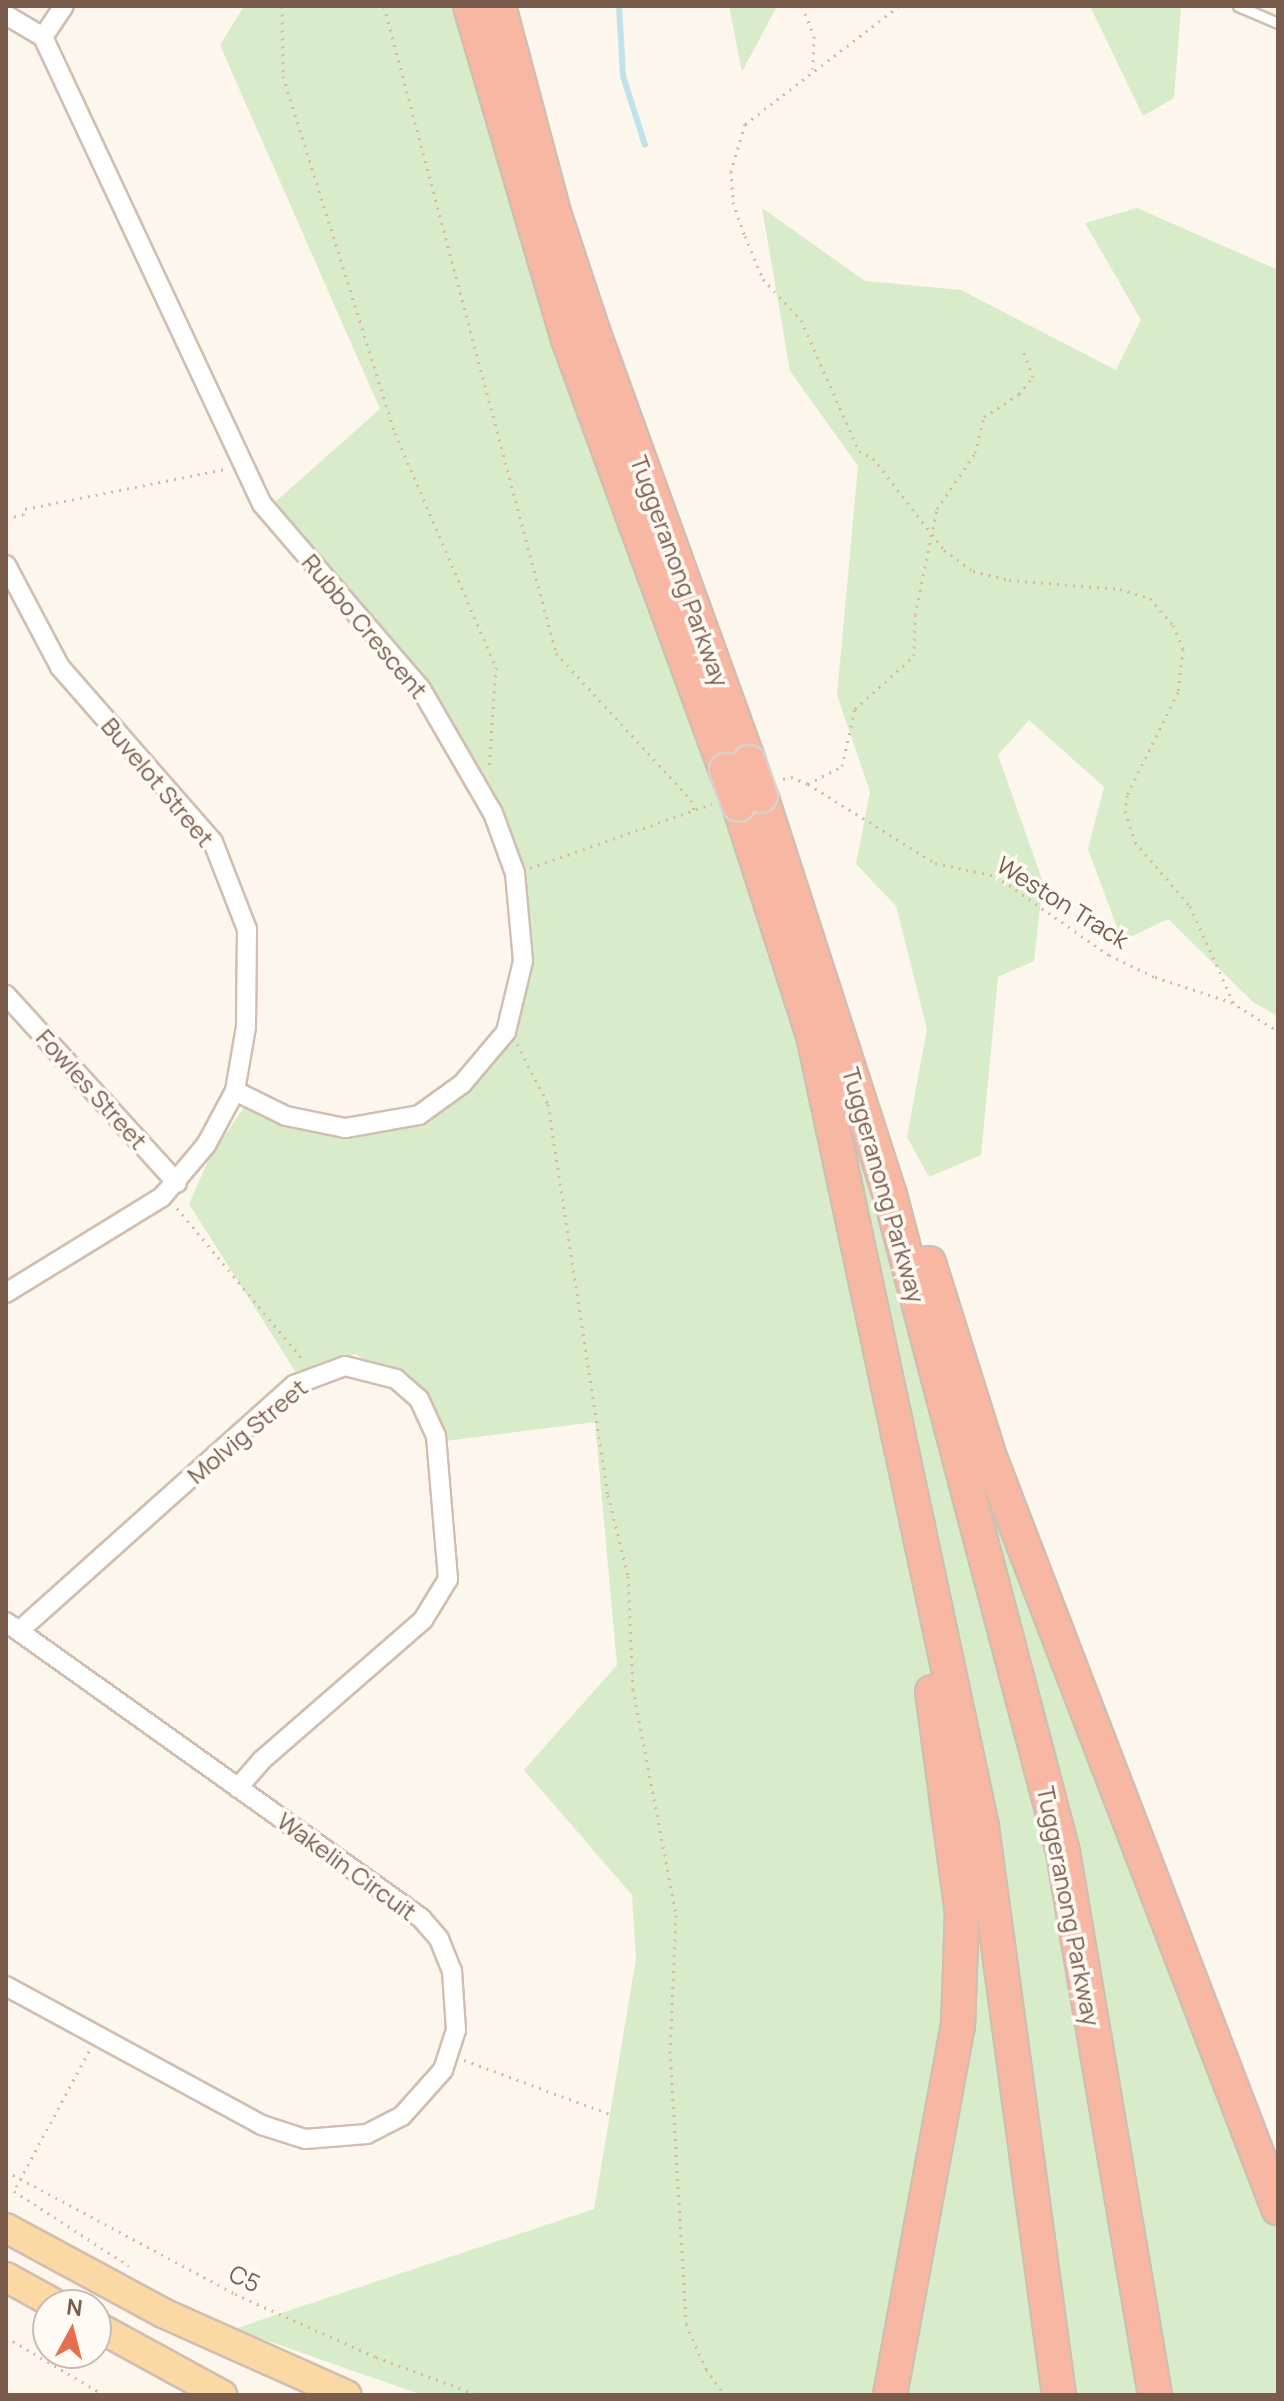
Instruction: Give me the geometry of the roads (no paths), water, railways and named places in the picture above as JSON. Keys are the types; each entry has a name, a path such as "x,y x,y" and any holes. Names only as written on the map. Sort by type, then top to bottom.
{"highway":[{"name":"Tuggeranong Parkway","path":"470,6 568,339 746,786 841,1036 890,1195 1063,1852 1155,2395"},
{"name":"Tuggeranong Parkway","path":"499,6 554,213 746,786 813,1035 982,1827 1059,2395"},
{"path":"841,1036 906,1190 989,1455 1278,2208"},
{"path":"861,1262 937,1722 962,1913 958,2026 894,2359 890,2395"},
{"path":"879,2395 894,2359"}],"main road":[{"path":"6,2228 163,2313 346,2395"},
{"path":"6,2277 32,2291"},
{"path":"112,2335 222,2395"}],"street":[{"path":"6,15 43,37 64,6"},
{"name":"Rubbo Crescent","path":"43,37 262,504 421,689 484,798 515,873 523,961 507,1025 462,1084 419,1115 345,1128 286,1116 235,1091"},
{"name":"Buvelot Street","path":"6,565 60,667 213,842 247,929 246,1027 235,1091 179,1190 6,1293"},
{"name":"Fowles Street","path":"6,995 179,1190"},
{"name":"Molvig Street","path":"12,1626 294,1385 345,1366 379,1371 408,1388 427,1409 436,1436 448,1579 423,1620 262,1760 238,1788"},
{"name":"Wakelin Circuit","path":"6,1986 262,2125 305,2139 345,2139 385,2126 418,2105 443,2070 456,2030 456,1991 433,1930 12,1626"}],"lane":[{"path":"1238,6 1278,23"}],"waterway":[{"path":"619,6 623,76 645,145"}]}
